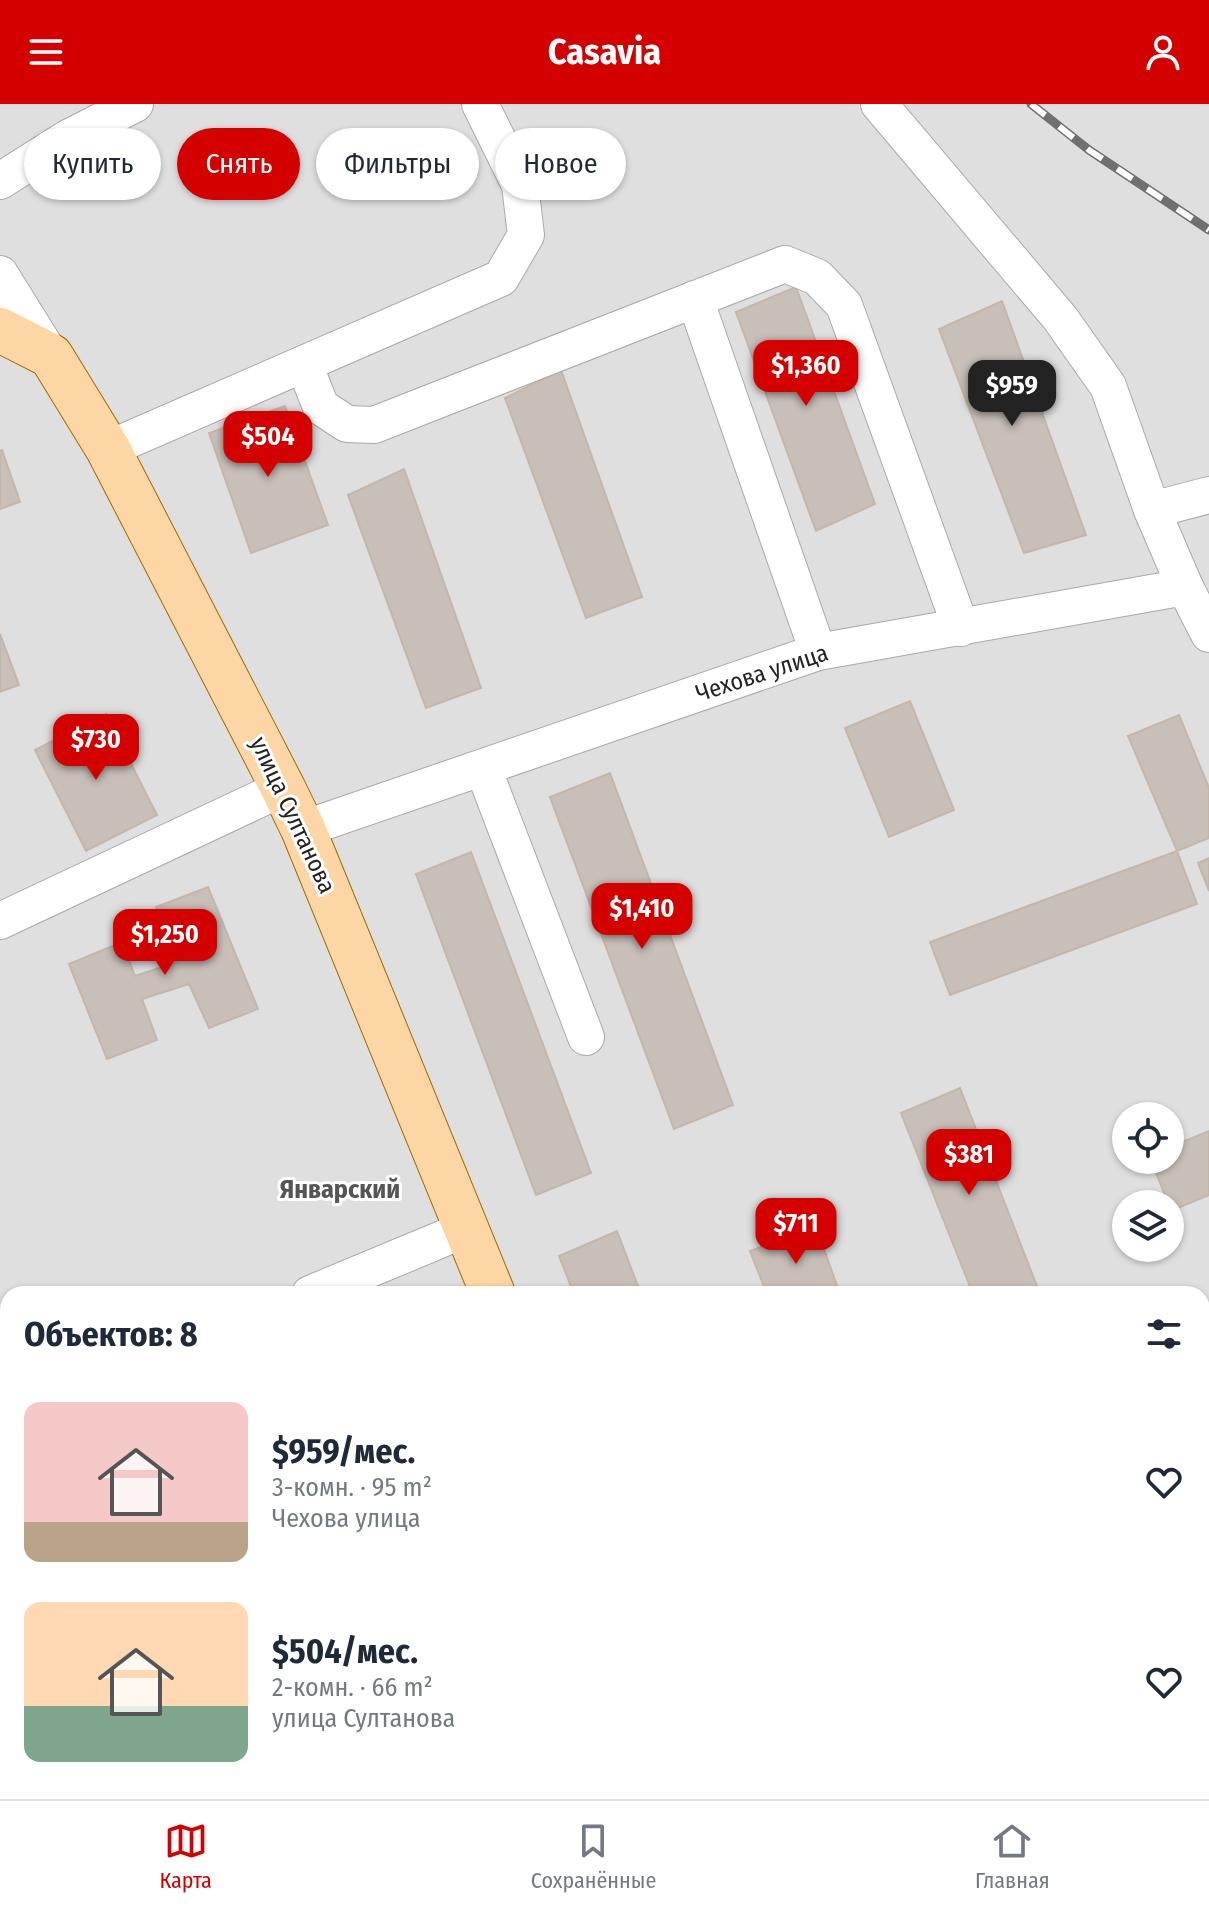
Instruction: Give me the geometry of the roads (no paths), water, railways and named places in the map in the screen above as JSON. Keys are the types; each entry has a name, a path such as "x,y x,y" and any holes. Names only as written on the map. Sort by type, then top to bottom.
{"main road":[{"path":"0,330 51,356"},
{"name":"улица Султанова","path":"51,356 108,449 303,829 490,1286"}],"street":[{"path":"0,181 68,138 135,104"},
{"path":"108,449 501,278 526,235 520,185 480,104"},
{"path":"879,104 1060,318 1108,386 1152,510 1209,634"},
{"path":"304,364 321,407 347,424 374,425 785,264 817,277 844,305 961,628"},
{"path":"0,274 51,356"},
{"path":"695,299 818,652"},
{"path":"1152,510 1209,495"},
{"name":"Чехова улица","path":"303,829 818,652 1185,587"},
{"path":"483,768 586,1037"},
{"path":"4,909 283,788"},
{"path":"329,1286 466,1229"}],"railway":[{"path":"1031,104 1089,150 1209,230"}],"district":[{"name":"Январский","path":"340,1189"}]}
